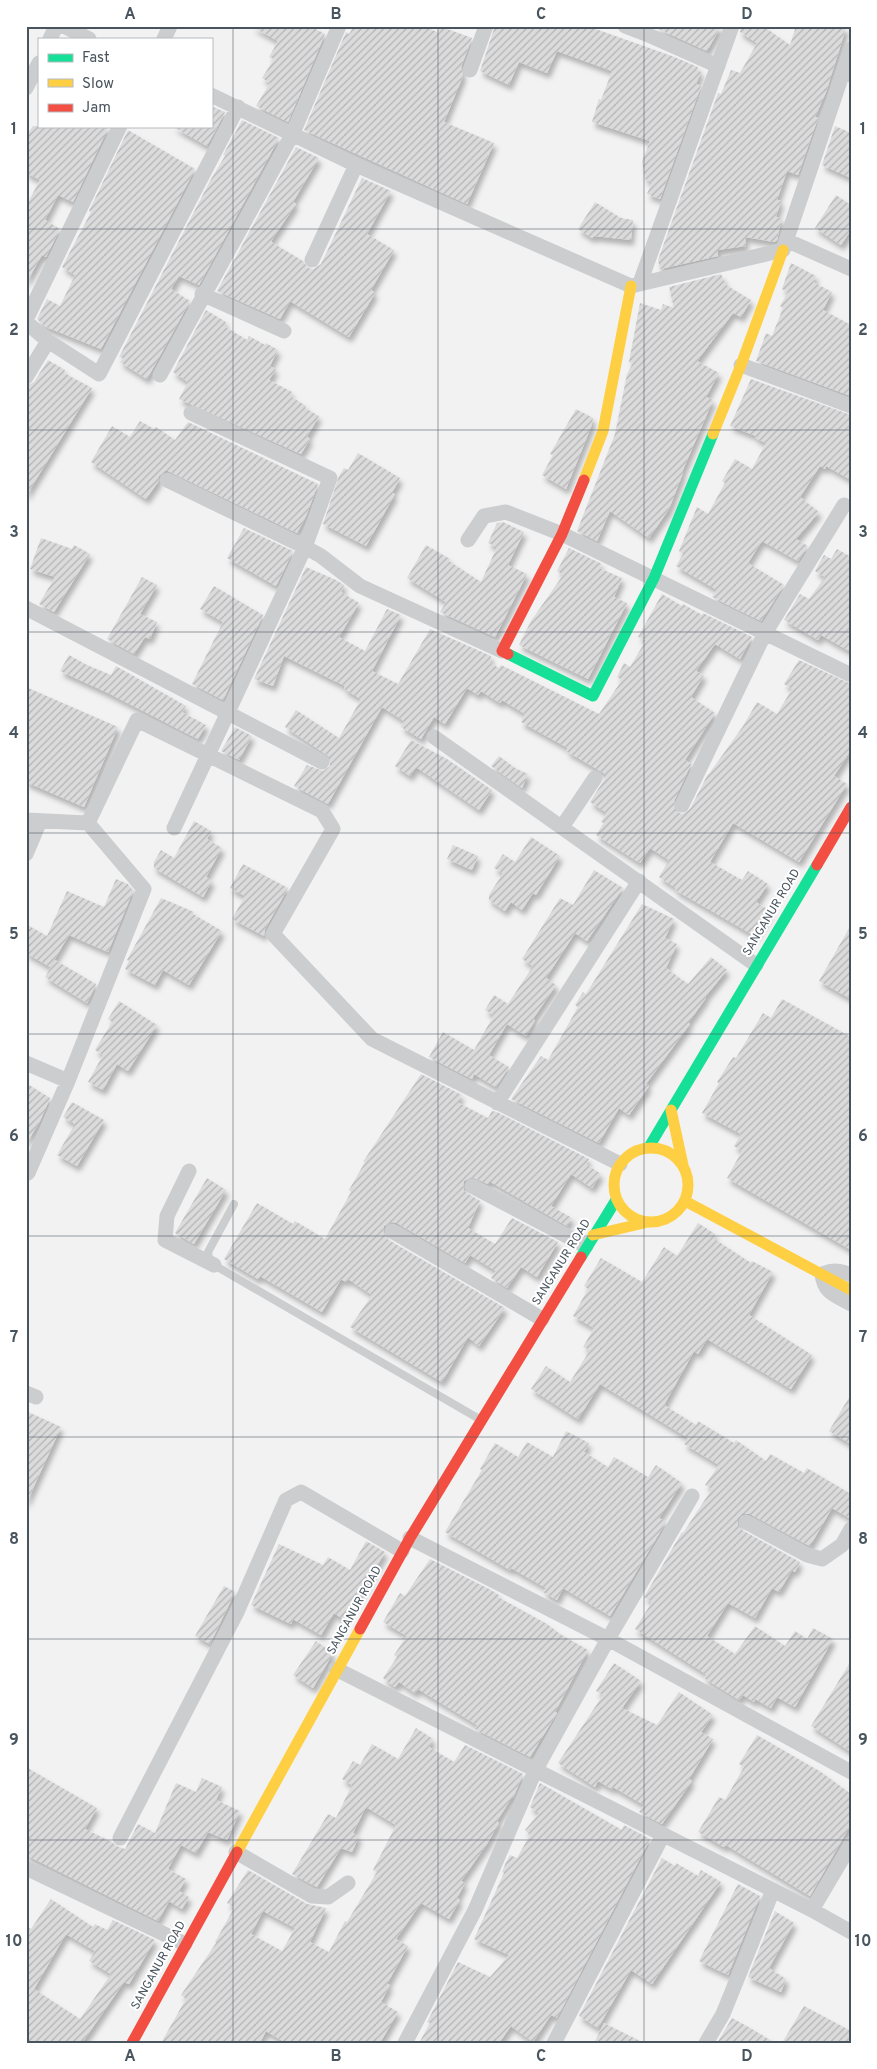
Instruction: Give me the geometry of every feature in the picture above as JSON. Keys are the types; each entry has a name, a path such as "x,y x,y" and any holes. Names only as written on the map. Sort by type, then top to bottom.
{"main road":[{"path":"635,285 603,431 562,534 502,650 592,696 654,578 741,365 785,245"},
{"name":"SANGANUR ROAD","path":"649,1146 756,964 851,808"},
{"path":"590,1241 644,1223 656,1223 668,1219 678,1212 685,1202 688,1177 683,1165 671,1110"},
{"path":"644,1223 632,1218 622,1210 616,1200 613,1188 615,1175 620,1164 629,1155 649,1146 664,1150 675,1156 683,1165"},
{"name":"SANGANUR ROAD","path":"132,2043 402,1551 616,1200"},
{"path":"685,1202 851,1290"}],"street":[{"path":"50,38 56,26"},
{"path":"64,26 87,38"},
{"path":"164,38 170,26"},
{"path":"160,375 202,294 292,135 338,30 323,26"},
{"path":"470,70 486,26"},
{"path":"625,26 718,66"},
{"path":"635,285 732,26"},
{"path":"785,245 847,73 851,49"},
{"path":"26,88 38,64"},
{"path":"212,95 356,165 635,285 785,245 851,269"},
{"path":"119,128 26,321 48,341 99,374 238,107"},
{"path":"312,260 356,165"},
{"path":"202,294 284,331"},
{"path":"26,377 48,341"},
{"path":"741,365 851,406"},
{"path":"174,828 206,755 228,713 305,547 330,478 191,414"},
{"path":"167,480 305,547 321,556 360,586 502,650"},
{"path":"682,804 765,633 844,505"},
{"path":"468,540 484,516 506,512 562,534 851,675"},
{"path":"26,608 322,762"},
{"path":"88,822 137,720 322,811 333,829 273,934 372,1040 620,1164"},
{"path":"434,737 756,964"},
{"path":"562,827 595,778"},
{"path":"26,854 33,821 88,822 144,889 68,1081 28,1173"},
{"path":"497,1103 639,881"},
{"path":"26,1063 68,1081"},
{"path":"188,1171 167,1216 165,1240 214,1265"},
{"path":"472,1186 590,1241"},
{"path":"392,1231 542,1320"},
{"path":"851,1275 841,1270 832,1270 822,1274 823,1285 829,1292 851,1304"},
{"path":"120,1838 237,1612 286,1500 301,1492 402,1551"},
{"path":"405,2043 475,1910 536,1771 608,1640 692,1496"},
{"path":"746,1522 807,1555 822,1560 842,1544 851,1529"},
{"path":"410,1538 608,1640 851,1772"},
{"path":"336,1669 812,1910 851,1932"},
{"path":"554,2043 663,1835"},
{"path":"812,1910 851,1844"},
{"path":"236,1852 312,1896 328,1897 348,1883"},
{"path":"28,1872 185,1944"},
{"path":"706,2043 723,2014 772,1890"}],"lane":[{"path":"234,1204 208,1252 209,1259 214,1265 481,1420"}],"building":[{"path":"251,26 310,26 325,34 288,122 256,106 270,83 262,78 274,59 269,57 278,41"},
{"path":"354,26 424,26 437,32 439,26 472,38 461,67 463,76 444,122 494,143 467,204 304,130 346,32 349,34"},
{"path":"495,26 587,26 698,67 697,70 701,72 696,84 701,86 660,199 647,194 652,182 645,179 642,162 650,141 592,122 599,99 601,100 612,71 557,51 547,73 519,62 509,85 480,71"},
{"path":"652,26 721,26 707,51"},
{"path":"741,26 763,26 790,45 796,26 839,26 846,28 826,92 815,117 818,118 798,175 787,171 777,200 781,201 776,217 782,218 777,240 774,242 745,237 746,246 717,250 718,256 660,269 658,260 718,93 721,94 731,70 740,73 757,43 740,32"},
{"path":"212,106 225,112 207,146 176,128 212,128"},
{"path":"242,120 279,138 199,285 179,276 171,289 190,301 147,379 120,362 123,358 119,357"},
{"path":"33,126 38,126 38,128 108,128 73,202 58,195 45,220 60,229 46,257 42,255 26,283 26,206 40,180 26,173 26,136"},
{"path":"835,126 851,133 851,178 822,165"},
{"path":"128,130 195,169 101,349 46,327 37,319 47,299 60,306 75,275 62,267 91,212 89,211"},
{"path":"296,147 319,158 293,202 296,204 271,241 303,261 308,268 313,269 321,264 362,178 391,191 367,234 394,250 371,290 375,293 349,337 290,301 280,319 217,291"},
{"path":"836,195 851,205 851,230 841,245 815,228"},
{"path":"595,202 621,218 633,220 631,240 594,236 592,238 578,229"},
{"path":"791,263 816,276 813,282 832,292 823,310 851,325 851,396 756,361 766,333 772,336 783,308 780,306 788,292 782,289"},
{"path":"721,274 726,285 751,300 741,317 733,313 697,361 719,373 706,397 713,400 682,472 669,509 649,538 610,511 597,541 577,531 615,434 627,374 633,363 629,362 640,303 661,310 663,304 674,308 669,287"},
{"path":"206,310 226,322 224,326 247,340 249,336 278,350 270,366 276,369 269,380 292,392 290,396 319,416 307,437 310,439 301,454 179,399 188,382 173,372"},
{"path":"48,360 65,370 64,373 92,388 26,496 26,386 34,382"},
{"path":"751,379 851,415 851,480 826,466 825,469 820,466 800,497 819,512 796,539 808,546 798,561 762,541 748,563 784,585 761,621 712,597 717,590 676,566 683,554 679,551 697,507 708,514 725,483 722,481 735,459 752,469 766,443 755,438 756,436 730,426"},
{"path":"576,409 593,418 566,489 542,475 553,455 550,454"},
{"path":"140,421 154,429 156,427 175,440 188,422 318,484 306,516 297,533 166,470 159,476 158,482 146,499 91,462 112,426 130,437"},
{"path":"358,453 400,478 392,493 395,494 366,546 323,524 339,476 344,468 348,470"},
{"path":"503,522 524,532 508,565 527,574 495,637 440,612 446,602 407,578 426,545 450,559 449,561 481,582 497,547 488,543 497,523"},
{"path":"244,528 293,551 276,586 227,558"},
{"path":"41,538 72,549 74,545 90,554 54,612 39,604 55,577 30,569"},
{"path":"569,548 602,564 599,568 622,578 614,597 627,603 588,679 519,645 531,621 563,575 557,571"},
{"path":"837,549 851,557 851,652 821,635 818,640 784,620 800,594 809,599 825,577 815,571 824,555 831,559"},
{"path":"306,567 344,585 341,592 359,603 339,637 365,651 387,609 401,615 372,671 398,684 430,629 491,656 490,663 499,668 501,665 599,714 622,680 617,677 624,663 630,667 646,640 638,637 662,594 682,606 683,604 702,615 703,613 752,637 740,659 715,644 696,671 704,675 691,697 715,713 685,760 691,764 674,801 675,811 682,814 690,809 708,774 743,726 757,702 777,714 792,689 784,684 799,660 851,684 851,750 834,776 847,784 799,862 733,823 710,862 742,880 748,871 768,884 756,902 770,911 755,936 675,890 676,888 659,877 669,860 650,848 640,863 596,835 604,823 601,822 607,813 590,802 607,775 566,751 568,748 521,722 525,714 502,700 500,703 481,691 478,695 467,688 445,724 434,717 421,739 401,727 404,721 382,707 328,804 294,786 307,765 323,771 330,766 330,757 285,727 296,710 339,738 361,699 344,689 345,686 284,656 273,686 254,679"},
{"path":"142,577 157,585 140,614 157,622 150,639 145,637 134,654 107,639"},
{"path":"214,586 263,615 223,700 192,684 223,622 200,609"},
{"path":"69,655 111,675 116,666 186,706 182,712 206,725 198,739 60,671"},
{"path":"26,687 118,727 84,807 26,782"},
{"path":"235,727 252,736 239,760 221,751"},
{"path":"411,740 447,759 492,790 479,810 416,767 410,776 395,766"},
{"path":"499,756 515,768 528,774 522,788 491,766"},
{"path":"194,821 211,831 207,839 222,848 206,877 212,881 203,897 154,868 154,862 161,850 174,858"},
{"path":"531,837 560,856 536,895 533,893 522,910 511,902 505,911 489,900 489,895 503,873 494,868 503,854 515,862"},
{"path":"453,845 478,856 472,870 447,859"},
{"path":"243,864 288,888 265,929 264,936 232,919 245,896 230,888"},
{"path":"594,870 623,888 587,941 575,933 546,978 556,985 533,1019 535,1020 526,1036 507,1024 489,1055 509,1067 496,1087 474,1074 472,1079 429,1057 443,1032 474,1050 494,1015 485,1010 494,995 508,1004 533,966 522,959 560,898 573,905"},
{"path":"116,879 128,884 133,891 108,952 69,935 50,967 26,953 26,924 47,936 67,891 104,907"},
{"path":"161,898 194,912 193,914 222,931 189,985 163,970 155,985 125,969 129,961 127,960"},
{"path":"642,904 674,919 665,938 677,944 666,968 688,984 711,957 727,970 705,997 688,1023 690,1024 646,1084 649,1086 629,1115 619,1108 599,1143 511,1099 541,1056 548,1060 578,1007 575,1005 583,992 586,994"},
{"path":"851,925 851,999 819,981"},
{"path":"55,960 96,984 87,1003 45,977"},
{"path":"782,999 851,1037 851,1250 727,1178 742,1151 734,1146 741,1134 702,1113 719,1083 717,1082 733,1057 736,1058 763,1013 771,1018"},
{"path":"119,1001 157,1025 128,1071 117,1064 103,1090 88,1082 103,1055 95,1050 112,1022 108,1019"},
{"path":"421,1074 462,1095 457,1102 488,1118 492,1111 497,1112 589,1159 586,1164 601,1174 592,1188 571,1174 551,1206 572,1218 567,1226 489,1181 488,1184 472,1177 464,1181 464,1191 480,1201 468,1228 495,1244 512,1218 558,1242 537,1277 521,1267 507,1288 491,1278 496,1271 470,1255 465,1263 397,1223 392,1222 384,1226 383,1231 387,1239 505,1308 479,1346 468,1337 442,1382 350,1327 372,1295 348,1279 346,1282 341,1279 322,1312 260,1276 258,1279 224,1259 257,1203 293,1224 295,1221 325,1239 351,1192 349,1190 365,1162 363,1162"},
{"path":"26,1083 50,1098 40,1121 26,1144"},
{"path":"72,1102 104,1120 77,1166 57,1155 75,1124 63,1117"},
{"path":"207,1178 226,1190 194,1244 175,1233"},
{"path":"698,1223 715,1234 713,1238 751,1263 752,1261 773,1272 749,1315 812,1355 791,1389 707,1339 698,1354 694,1351 664,1405 696,1425 698,1421 734,1443 736,1440 766,1461 770,1454 804,1473 807,1468 851,1494 851,1519 832,1508 810,1546 750,1514 742,1514 738,1518 738,1526 742,1530 800,1562 795,1572 792,1570 779,1592 772,1588 755,1618 728,1603 707,1636 735,1654 755,1626 785,1646 795,1631 807,1639 813,1628 833,1639 795,1707 777,1697 771,1708 755,1699 754,1702 743,1695 739,1700 704,1678 706,1674 635,1629 652,1602 644,1597 682,1532 712,1489 705,1485 719,1465 684,1444 688,1438 600,1384 578,1419 531,1389 546,1366 570,1382 590,1350 583,1347 594,1328 573,1316 588,1289 584,1286 601,1258 642,1282 664,1247 677,1256"},
{"path":"851,1394 851,1444 829,1431"},
{"path":"26,1411 61,1427 26,1504"},
{"path":"566,1431 589,1443 584,1452 608,1467 614,1457 648,1477 656,1465 682,1483 659,1518 666,1522 610,1616 563,1588 557,1600 543,1592 546,1588 511,1568 510,1570 445,1532 482,1470 480,1469 495,1443 518,1457 527,1442 553,1457"},
{"path":"366,1541 385,1552 367,1584 343,1619 334,1613 321,1635 293,1619 291,1624 251,1605 279,1544 323,1565 328,1557 350,1570"},
{"path":"430,1559 491,1590 499,1595 498,1597 547,1624 588,1650 555,1712 557,1713 530,1757 475,1729 477,1725 418,1689 415,1693 399,1682 395,1687 383,1678 397,1657 394,1655 407,1636 383,1622 400,1593 405,1596"},
{"path":"224,1586 235,1592 210,1644 195,1636"},
{"path":"316,1641 333,1653 313,1688 293,1675"},
{"path":"851,1661 851,1752 811,1726"},
{"path":"614,1663 641,1681 622,1708 657,1725 679,1692 713,1715 701,1732 713,1739 689,1779 692,1781 662,1824 639,1812 644,1805 613,1787 612,1789 598,1781 595,1787 558,1763 603,1695 596,1691"},
{"path":"416,1728 433,1739 429,1747 454,1762 465,1745 523,1774 513,1798 497,1821 499,1823 487,1844 461,1881 465,1883 457,1898 460,1900 449,1919 421,1903 396,1939 408,1946 387,1984 390,1985 381,2002 398,2012 380,2043 286,2043 266,2031 260,2043 161,2043 186,1999 181,1995 216,1943 234,1908 227,1903 248,1870 307,1904 326,1908 310,1942 329,1952 345,1921 347,1922 377,1872 373,1870 396,1825 366,1807 353,1833 359,1836 352,1852 341,1848 317,1887 292,1874 328,1814 336,1818 352,1785 342,1779 353,1761 360,1765 372,1744 398,1759","holes":["263,1911 295,1928 282,1951 251,1934"]},
{"path":"757,1735 821,1772 851,1794 851,1824 810,1896 726,1845 724,1847 698,1832 719,1797 725,1800 744,1767 739,1764"},
{"path":"26,1767 97,1808 85,1829 125,1849 138,1824 155,1833 176,1783 196,1792 202,1778 222,1787 216,1800 240,1811 227,1840 208,1832 196,1853 181,1845 168,1869 186,1879 179,1891 189,1897 182,1909 169,1901 158,1921 26,1855"},
{"path":"540,1783 622,1830 624,1825 650,1839 557,2018 551,2015 533,2042 511,2026 499,2043 419,2043 430,2023 427,2022 458,1962 490,1977 509,1955 474,1939 504,1873 502,1872 506,1862 510,1855 517,1858 530,1835 525,1830 539,1813 530,1807"},
{"path":"662,1858 675,1866 676,1863 698,1876 701,1870 721,1882 652,1984 631,1970 598,2028 579,2016"},
{"path":"738,1884 760,1896 728,1975 699,1961"},
{"path":"51,1899 93,1927 95,1924 107,1930 113,1920 155,1940 129,1984 124,1982 82,2043 26,2043 26,1926 31,1929","holes":["66,1934 95,1951 89,1961 111,1974 80,2019 34,1989"]},
{"path":"775,1911 794,1923 769,1968 786,1979 781,1992 748,1977"},
{"path":"804,2006 851,2031 851,2043 782,2043"},
{"path":"732,2018 752,2029 775,2043 717,2043"},
{"path":"604,2023 644,2043 594,2043"}],"traffic: fast":[{"path":"508,654 593,696 654,578 713,434"},
{"path":"649,1147 817,865"},
{"path":"581,1257 616,1200"}],"traffic: slow":[{"path":"713,434 741,365 783,250"},
{"path":"584,480 603,431 631,286"},
{"path":"671,1110 683,1165"},
{"path":"658,1148 678,1158 686,1171 688,1185 686,1199 678,1212 665,1220 644,1222 624,1212 616,1199 614,1178 624,1158 637,1150 658,1148"},
{"path":"685,1201 851,1290"},
{"path":"593,1235 644,1223"},
{"path":"237,1852 360,1629"}],"traffic: jam":[{"path":"508,654 502,651 562,534 584,480"},
{"path":"817,865 851,807"},
{"path":"360,1629 410,1538 581,1257"},
{"path":"132,2043 237,1852"}]}
